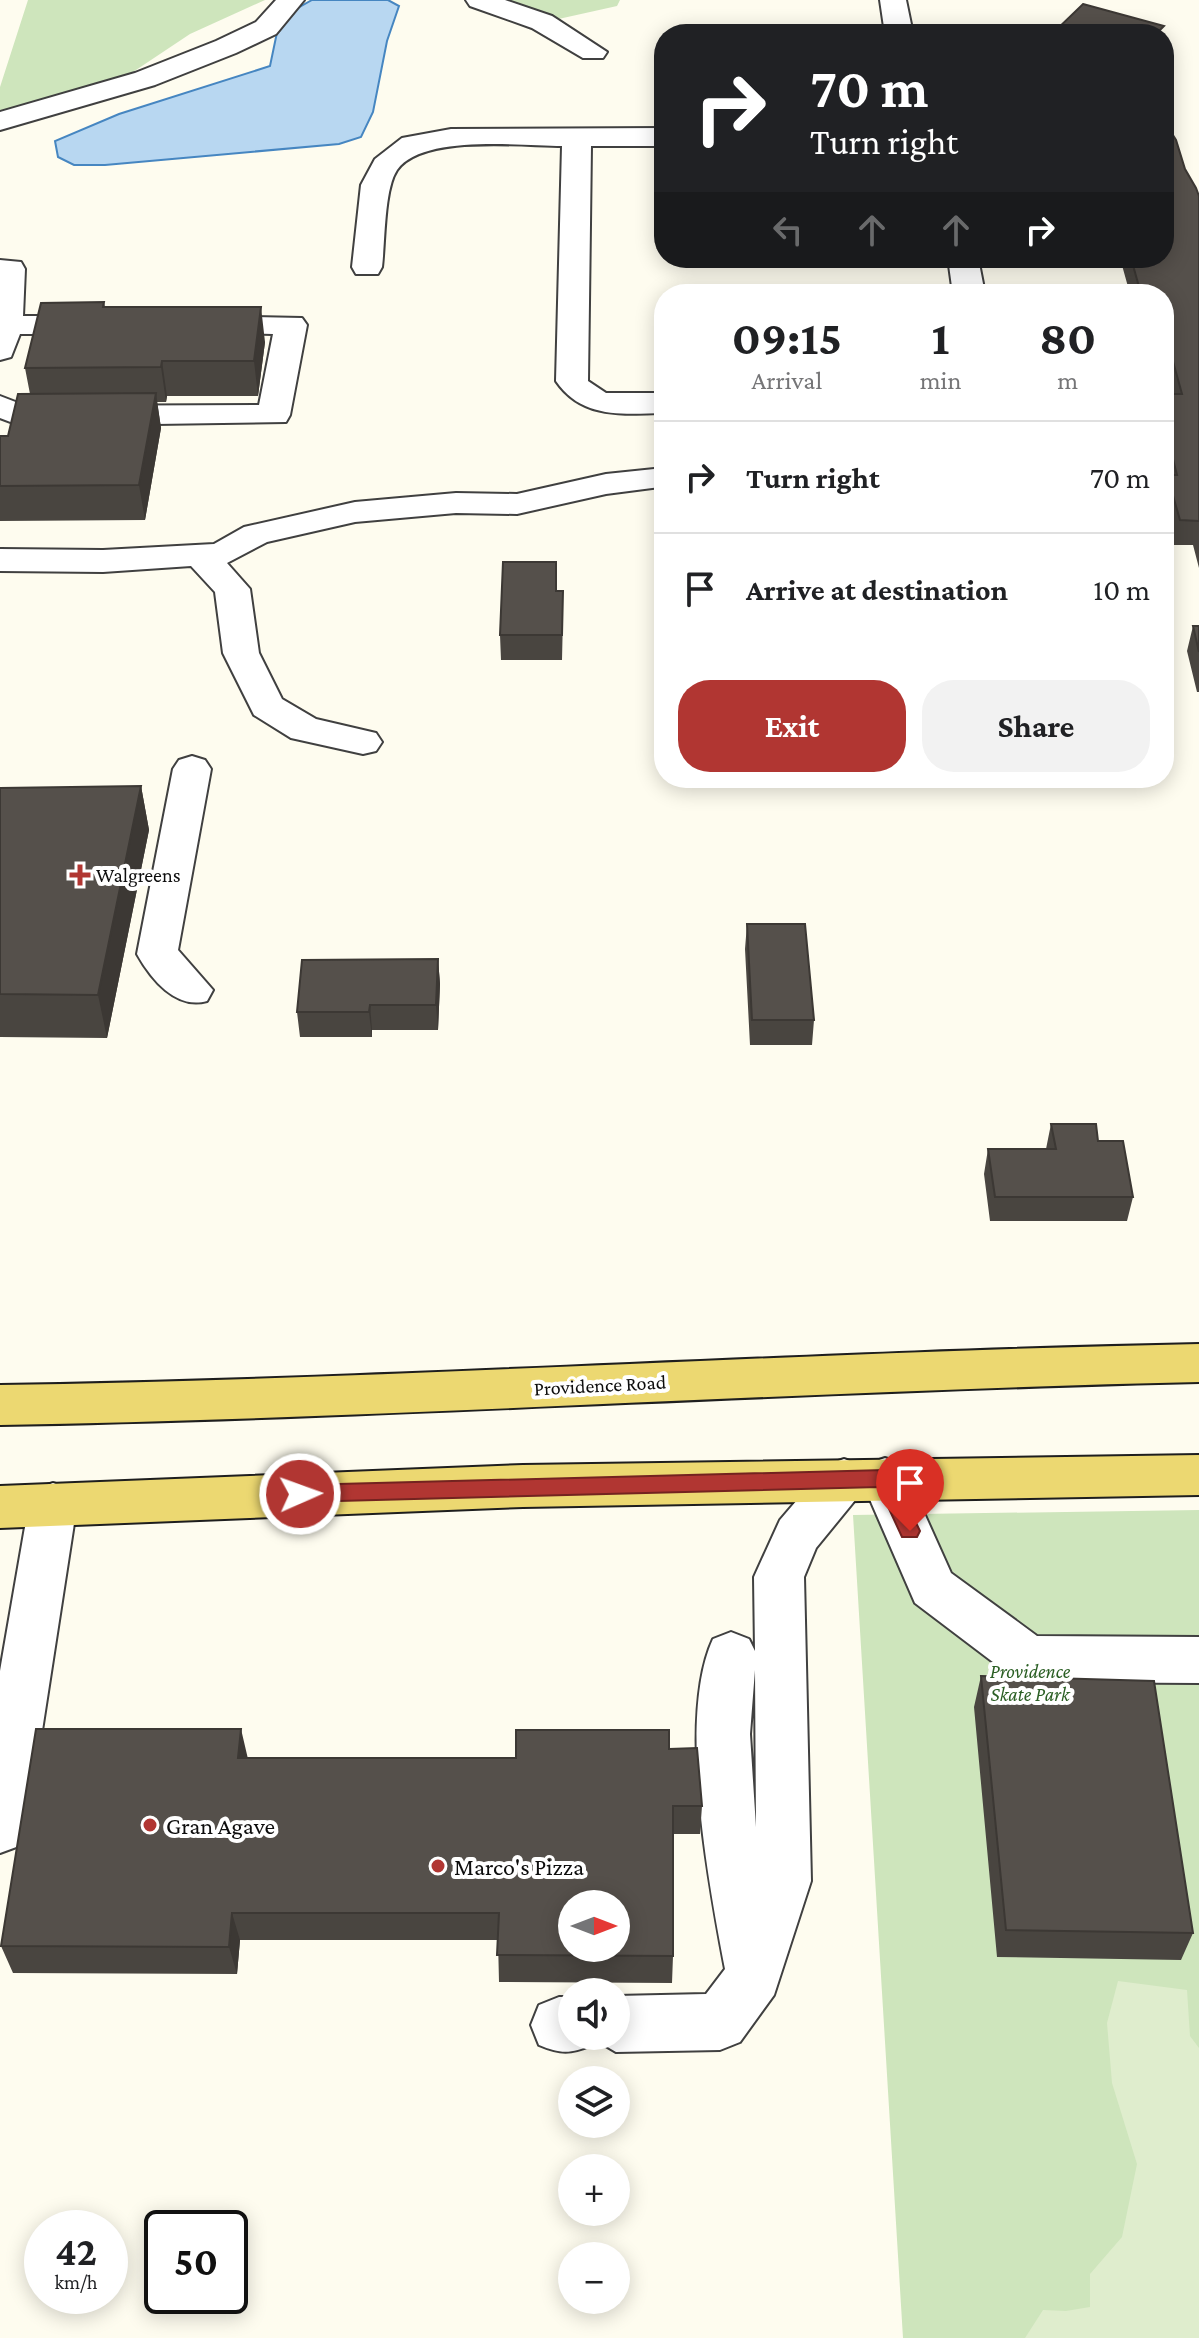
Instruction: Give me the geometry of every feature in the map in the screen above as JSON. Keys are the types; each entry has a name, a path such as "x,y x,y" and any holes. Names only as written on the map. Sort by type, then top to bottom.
{"main road":[{"name":"Providence Road","path":"0,1405 251,1401 947,1369 1199,1363"},
{"path":"0,1507 523,1486 1199,1475"}],"lane":[{"path":"0,121 145,79 226,47 266,28 291,0"},
{"path":"479,0 542,22 593,52"},
{"path":"893,0 897,24"},
{"path":"577,137 572,381 577,392 592,400 654,403"},
{"path":"367,267 376,185 385,165 397,152 412,144 451,138 654,137"},
{"path":"0,269 10,269 3,337 133,325"},
{"path":"0,406 21,416 274,415 291,325 180,325"},
{"path":"0,560 103,561 222,554 256,534 355,512 456,503 517,504 606,484 654,478"},
{"path":"200,555 232,589 241,653 267,706 304,729 363,742"},
{"path":"192,769 157,954 192,990"},
{"path":"630,2024 720,2022 754,1976 728,1834 723,1701 755,1656 786,1555 820,1504 865,1479 933,1588 1028,1659 1199,1660"},
{"path":"0,1828 53,1504"}],"green space":[{"path":"28,0 265,0 190,34 118,82 0,129 0,87"},
{"path":"468,0 620,0 617,6 554,20"},
{"name":"Providence Skate Park","path":"1199,1510 1199,2338 903,2338 853,1515"},
{"path":"1118,1981 1187,1990 1190,2036 1199,2048 1199,2338 1025,2338 1043,2310 1066,2311 1090,2307 1090,2274 1122,2237 1137,2164 1112,2083 1107,2023"}],"water":[{"path":"312,0 388,0 399,6 387,41 373,112 361,137 339,144 105,165 74,165 58,157 55,141 119,114 270,66 280,18"}],"building":[{"path":"1083,4 1157,24 1062,24"},
{"path":"1174,137 1199,196 1199,521 1180,520 1174,499 1174,475 1177,475 1174,463 1174,394 1182,394 1174,365 1174,284 1138,284 1134,268 1174,268"},
{"path":"104,302 103,307 261,307 254,361 162,361 161,367 25,368 41,303"},
{"path":"156,393 139,485 0,486 0,436 8,436 18,394"},
{"path":"503,562 556,562 556,591 563,591 562,635 500,635"},
{"path":"1193,626 1199,626 1199,652"},
{"name":"Walgreens","path":"141,786 98,995 0,994 0,788"},
{"path":"747,924 805,924 814,1020 752,1020"},
{"path":"438,959 436,1005 370,1005 369,1012 297,1012 302,960"},
{"path":"1051,1124 1096,1124 1098,1141 1123,1141 1133,1197 995,1197 988,1149 1056,1149"},
{"path":"981,1676 1154,1681 1193,1933 1006,1930"},
{"path":"36,1729 241,1729 238,1758 516,1758 516,1730 669,1730 669,1749 697,1748 702,1806 673,1806 673,1956 630,1956 630,1890 558,1890 558,1955 497,1955 499,1913 232,1913 229,1947 1,1946"}],"place":[{"name":"Walgreens","path":"80,875"},
{"name":"Gran Agave","path":"150,1825"},
{"name":"Marco's Pizza","path":"438,1866"}],"route":[{"path":"300,1494 885,1479 910,1531"}]}
